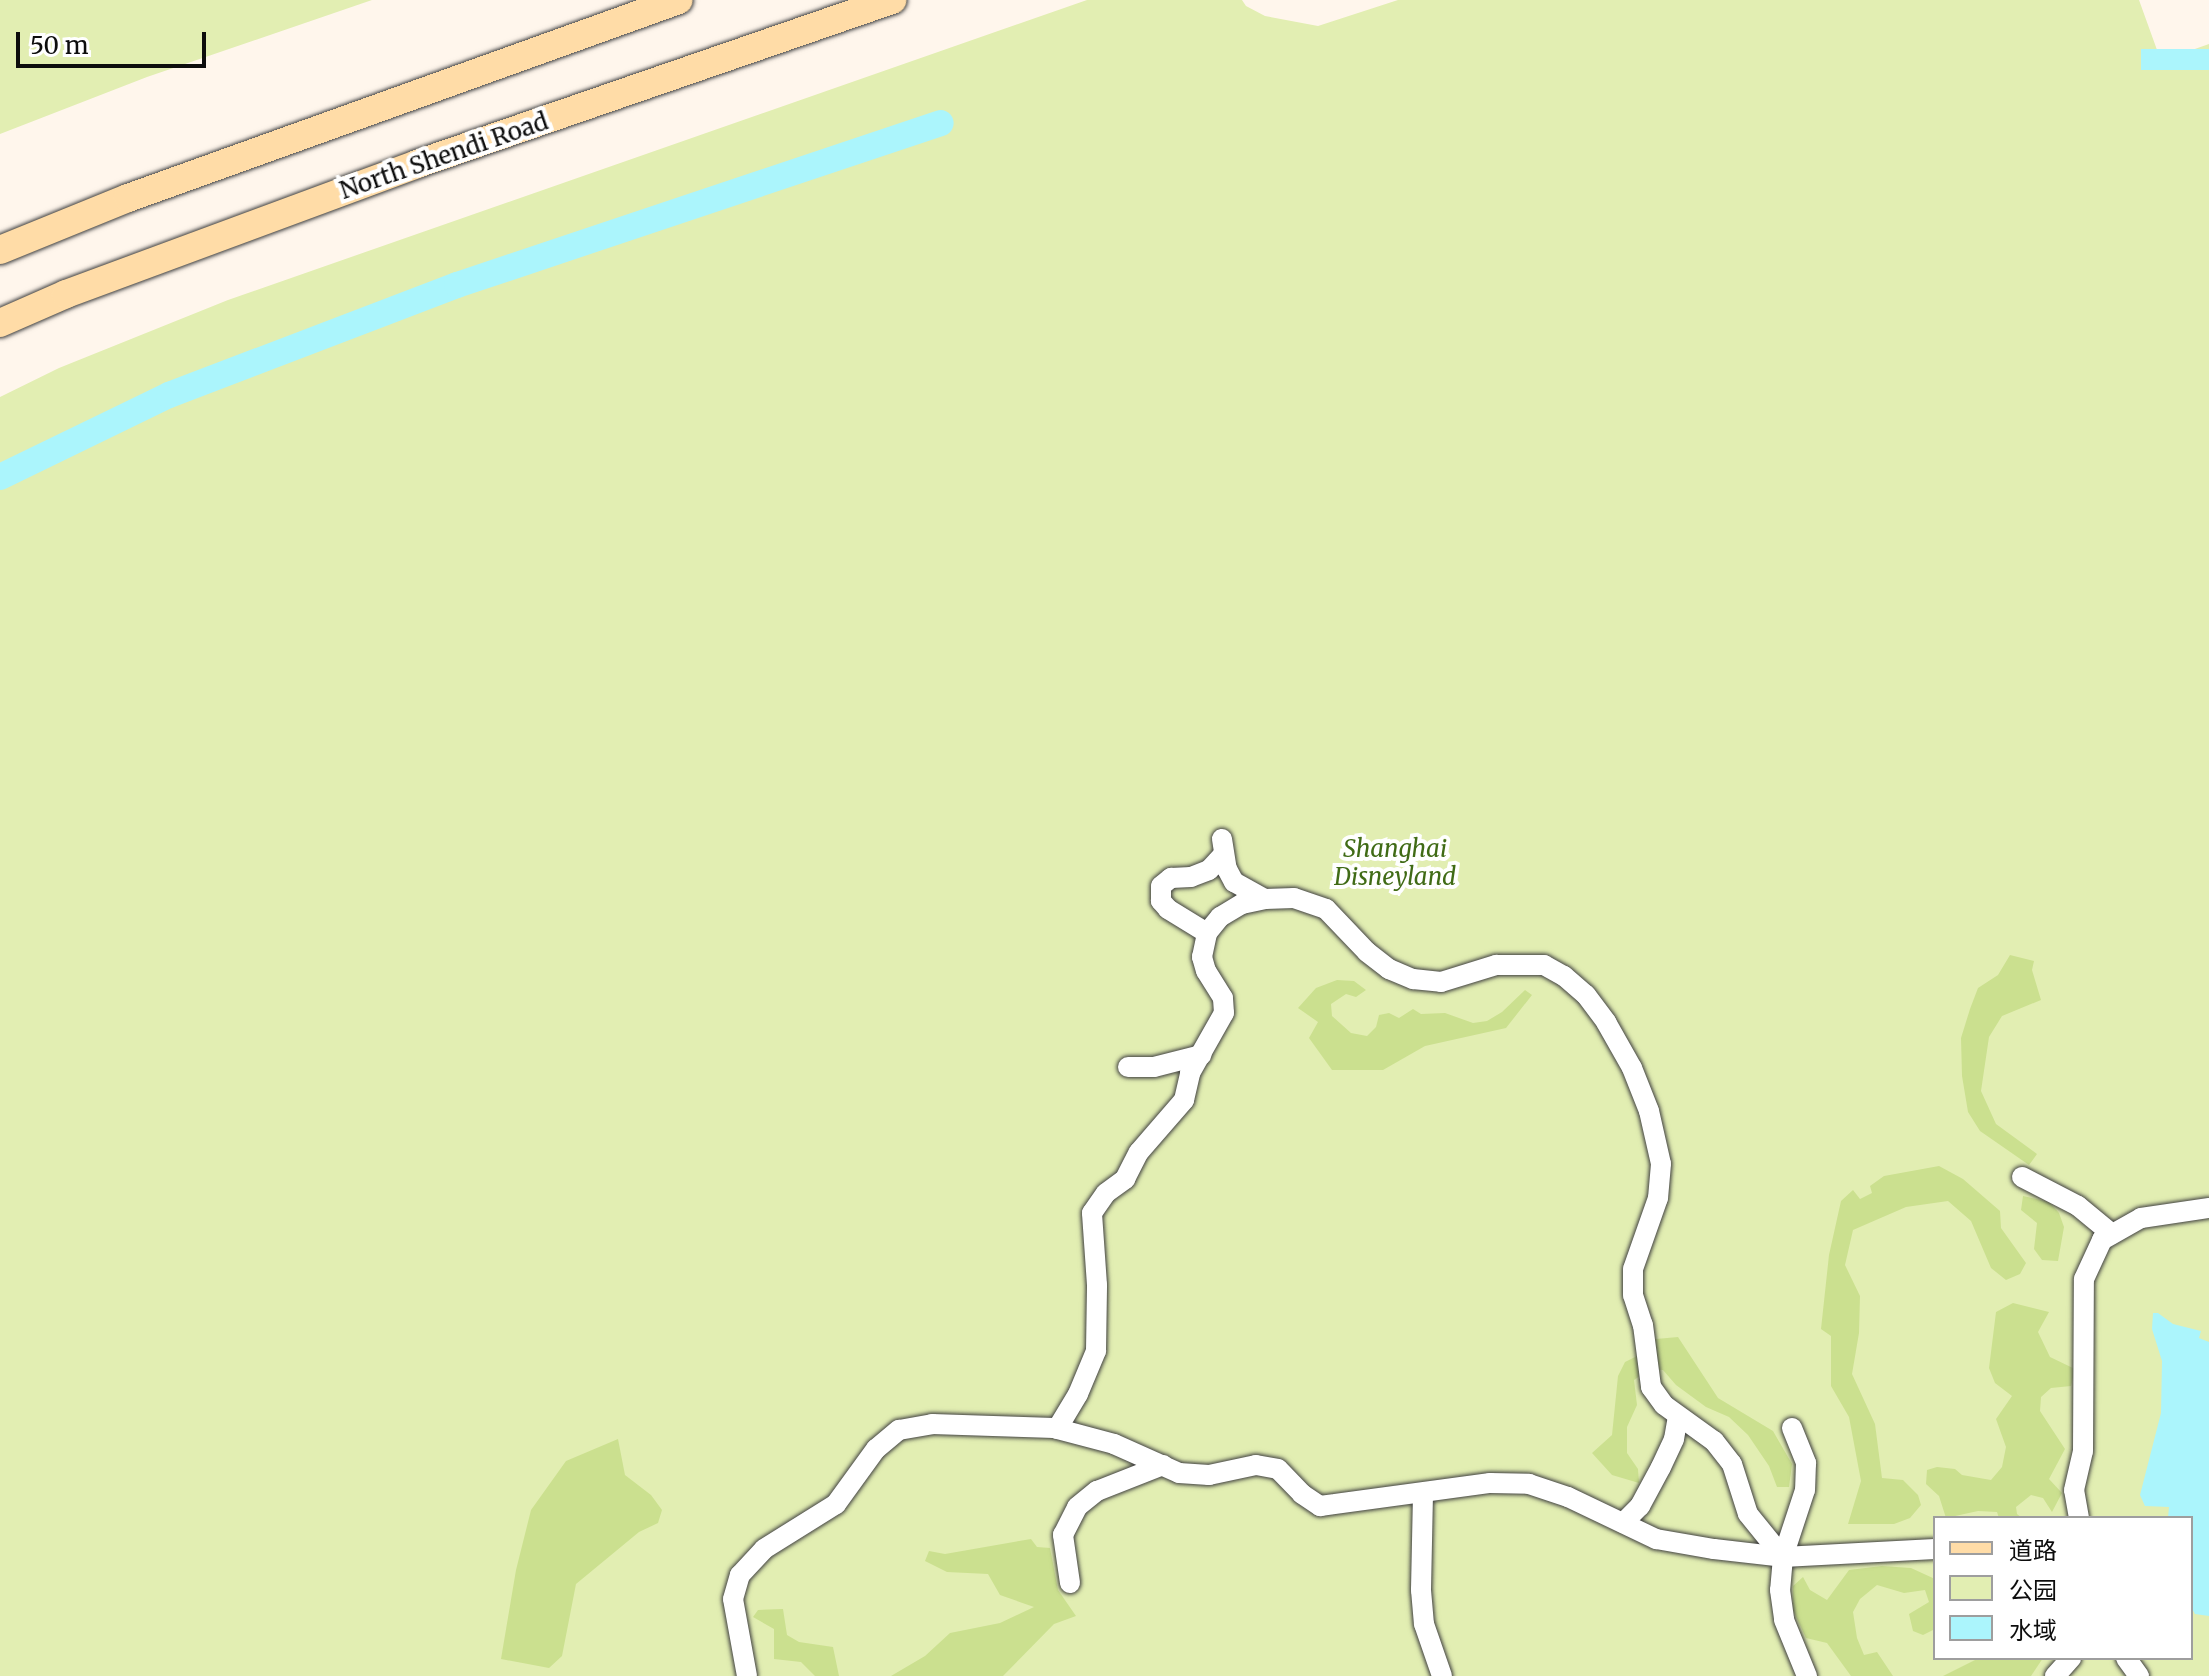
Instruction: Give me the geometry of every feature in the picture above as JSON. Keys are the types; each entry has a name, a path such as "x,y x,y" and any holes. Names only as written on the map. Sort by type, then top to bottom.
{"street":[{"path":"0,250 128,198 679,0"},
{"name":"North Shendi Road","path":"0,323 66,294 417,164 892,0"},
{"path":"1207,933 1168,909 1161,901 1161,886 1171,878 1191,877 1209,870 1222,847 1234,882 1265,899"},
{"path":"1057,1429 1078,1394 1096,1351 1097,1285 1092,1213 1106,1193 1125,1179 1139,1152 1184,1100 1190,1073 1224,1013 1223,998 1206,971 1202,957 1207,933 1220,917 1242,904 1294,898 1326,909 1367,952 1389,969 1413,979 1441,982 1496,965 1544,965 1564,976 1586,995 1606,1022 1632,1068 1649,1111 1661,1164 1658,1198 1633,1269 1633,1295 1643,1325 1651,1387 1664,1405 1714,1441 1732,1464 1748,1514 1783,1557"},
{"path":"1128,1067 1154,1067 1201,1055"},
{"path":"2022,1177 2078,1206 2112,1234"},
{"path":"2079,1516 2074,1490 2083,1451 2084,1279 2102,1240 2112,1234 2141,1218 2209,1208"},
{"path":"1623,1523 1640,1506 1661,1467 1674,1439 1678,1416"},
{"path":"747,1676 733,1599 740,1575 764,1549 836,1504 876,1449 899,1430 932,1424 1057,1429 1114,1444 1179,1473 1209,1475 1256,1465 1278,1469 1302,1494 1320,1506 1490,1483 1529,1484 1568,1497 1656,1539 1783,1557 1933,1549"},
{"path":"1792,1428 1806,1463 1806,1477 1797,1521 1783,1557 1780,1590 1784,1620 1807,1676"},
{"path":"1070,1583 1063,1535 1077,1507 1097,1491 1163,1465"},
{"path":"1423,1494 1424,1624 1442,1676"},
{"path":"2055,1676 2069,1660"}],"green space":[{"path":"0,0 372,0 147,77 0,134"},
{"name":"Shanghai Disneyland","path":"1087,0 1242,0 1246,6 1265,16 1318,26 1398,0 2139,0 2161,61 2209,44 2209,1676 0,1676 0,397 59,368 228,300"},
{"path":"2010,955 2034,961 2032,970 2041,1000 2002,1016 1989,1037 1981,1091 1996,1124 2037,1154 2029,1165 1980,1131 1968,1112 1962,1076 1961,1038 1978,988 1998,975"},
{"path":"1337,980 1354,981 1366,990 1356,997 1346,994 1331,1004 1332,1016 1351,1033 1367,1036 1376,1027 1379,1015 1389,1013 1399,1018 1413,1009 1421,1014 1445,1013 1473,1023 1487,1021 1502,1012 1525,990 1532,995 1506,1028 1425,1046 1383,1070 1332,1070 1309,1038 1318,1022 1298,1008 1316,988"},
{"path":"1939,1166 1963,1179 2000,1211 2001,1228 2026,1263 2020,1274 2006,1280 1991,1268 1971,1221 1948,1201 1906,1207 1853,1230 1845,1265 1860,1296 1859,1333 1852,1374 1875,1424 1882,1478 1903,1480 1918,1495 1921,1505 1910,1518 1894,1524 1848,1524 1861,1481 1849,1417 1831,1386 1831,1336 1821,1329 1829,1255 1841,1201 1853,1190 1860,1199 1872,1193 1870,1186 1884,1176"},
{"path":"2023,1196 2049,1202 2059,1213 2064,1227 2058,1261 2042,1260 2034,1249 2037,1223 2021,1210"},
{"path":"2013,1303 2049,1312 2038,1332 2050,1357 2075,1369 2071,1386 2051,1388 2041,1397 2040,1411 2065,1449 2049,1479 2062,1493 2052,1512 2043,1498 2031,1495 2016,1507 2020,1516 1998,1516 1997,1512 1978,1511 1945,1516 1939,1496 1926,1484 1927,1470 1937,1467 1955,1469 1962,1475 1991,1480 2002,1467 2006,1447 1996,1419 2012,1396 1995,1383 1989,1368 1996,1312"},
{"path":"1678,1337 1718,1398 1773,1431 1792,1464 1789,1487 1777,1487 1769,1466 1748,1435 1729,1417 1706,1407 1676,1385 1663,1370 1650,1369 1634,1380 1637,1405 1627,1427 1627,1453 1638,1469 1639,1483 1612,1475 1592,1453 1612,1435 1618,1376 1625,1362 1647,1351 1645,1340"},
{"path":"618,1439 625,1475 651,1495 662,1510 658,1523 639,1532 576,1584 562,1656 549,1668 501,1659 516,1570 531,1510 566,1461"},
{"path":"1031,1539 1037,1547 1050,1548 1058,1590 1076,1616 1054,1624 1003,1676 891,1676 925,1656 950,1633 1000,1623 1034,1607 1000,1595 988,1574 947,1572 925,1561 929,1551 945,1554"},
{"path":"1882,1566 1911,1568 1933,1578 1933,1630 1923,1635 1913,1631 1909,1614 1929,1602 1925,1590 1904,1593 1877,1585 1860,1599 1853,1612 1857,1638 1864,1655 1877,1652 1893,1676 1851,1676 1827,1643 1806,1638 1793,1610 1793,1586 1803,1577 1810,1590 1827,1600 1849,1570"},
{"path":"783,1609 787,1635 799,1642 833,1647 839,1676 815,1676 801,1662 774,1659 774,1629 753,1617 758,1610"},
{"path":"1975,1660 2042,1660 2031,1676 1943,1676"}],"water":[{"path":"2141,49 2209,49 2209,70 2141,70"},
{"path":"2153,1313 2158,1313 2173,1324 2201,1331 2199,1338 2209,1342 2209,1616 2195,1614 2193,1610 2193,1516 2168,1516 2169,1507 2145,1506 2140,1495 2161,1413 2162,1361 2152,1329"}],"waterway":[{"path":"0,477 169,395 457,285 941,123"}]}
